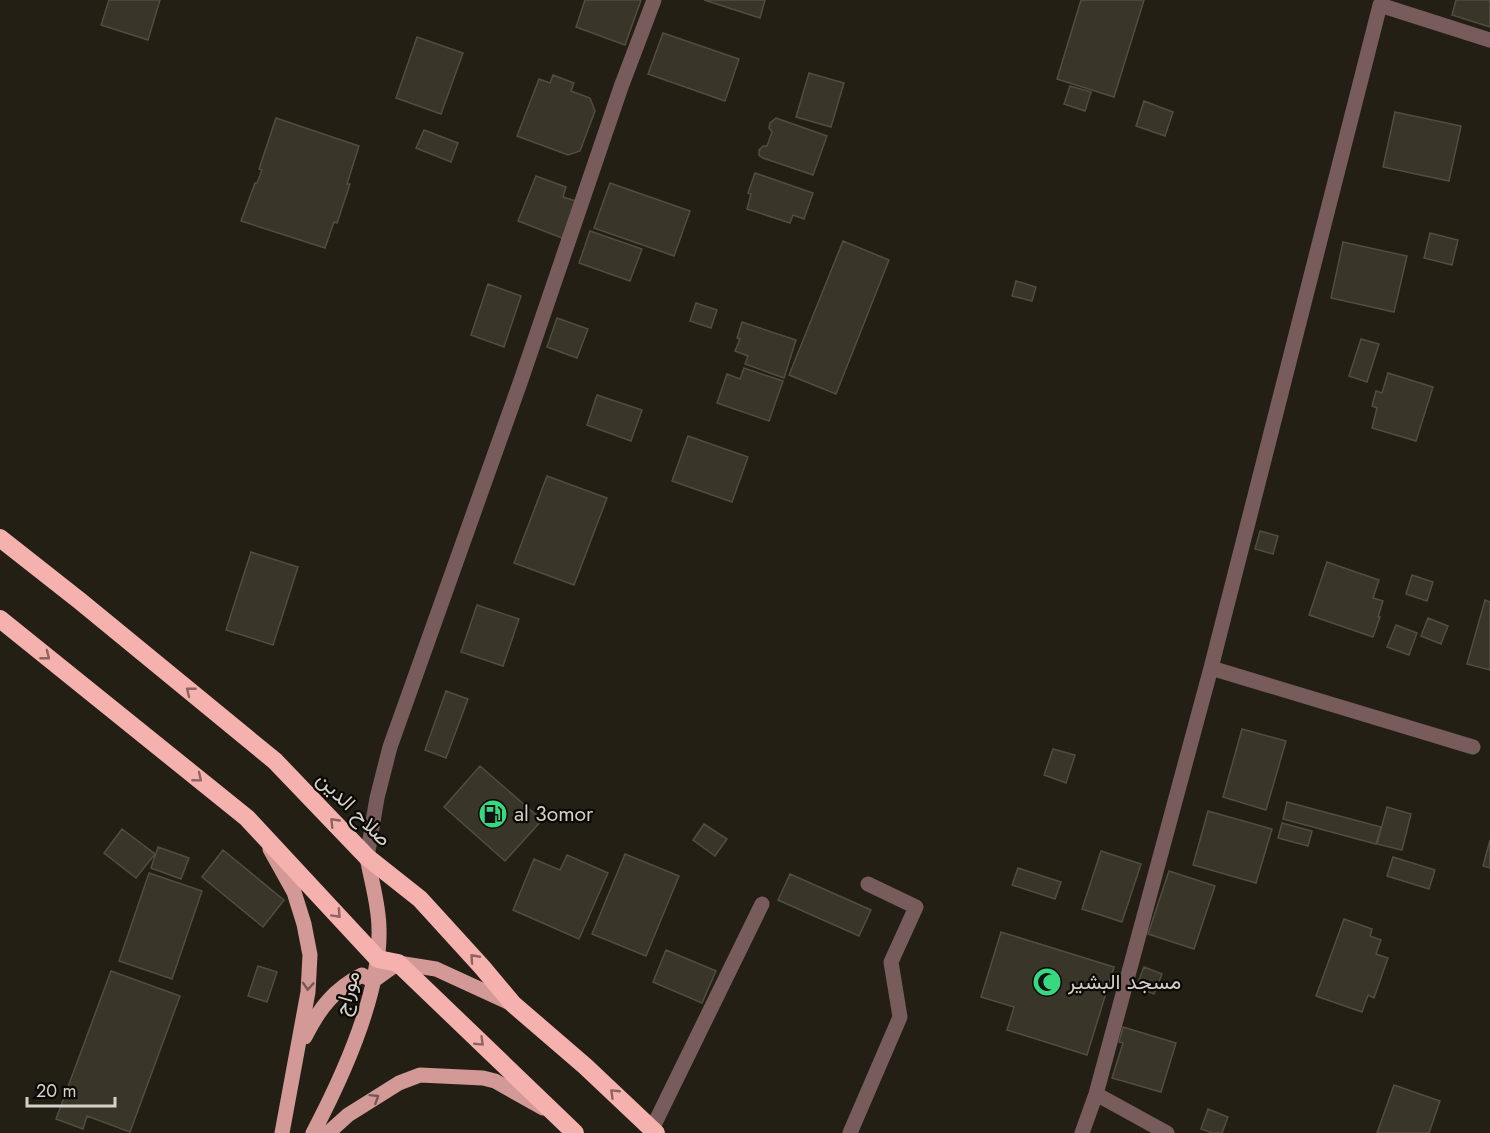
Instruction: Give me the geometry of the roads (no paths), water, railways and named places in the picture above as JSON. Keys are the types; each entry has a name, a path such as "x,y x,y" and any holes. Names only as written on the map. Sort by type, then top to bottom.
{"highway":[{"name":"صلاح الدين","path":"0,538 274,760 367,857 420,899 513,1004 585,1066 654,1131"},
{"path":"0,619 247,818 378,959 398,963 569,1127"}],"main road":[{"path":"247,818 272,852 294,892 304,924 310,955 308,992 282,1133"},
{"name":"موراج","path":"313,1133 341,1078 367,1006 378,959 379,928 367,857"},
{"path":"297,1052 312,1022 329,998 347,983 362,975 373,981 398,963 436,969 513,1004"},
{"path":"328,1133 348,1115 399,1083 420,1075 483,1078 495,1081 569,1127"}],"lane":[{"path":"367,857 376,798 390,747 520,383 621,87 654,0"},
{"path":"1365,0 1490,40"},
{"path":"1082,1133 1096,1094 1211,668 1380,5"},
{"path":"1211,668 1473,747"},
{"path":"850,1133 900,1017 891,962 916,907 868,884"},
{"path":"654,1131 762,904"},
{"path":"1096,1094 1167,1133"}],"place":[{"name":"al 3omor","path":"493,814"},
{"name":"مسجد البشير","path":"1047,982"}]}
